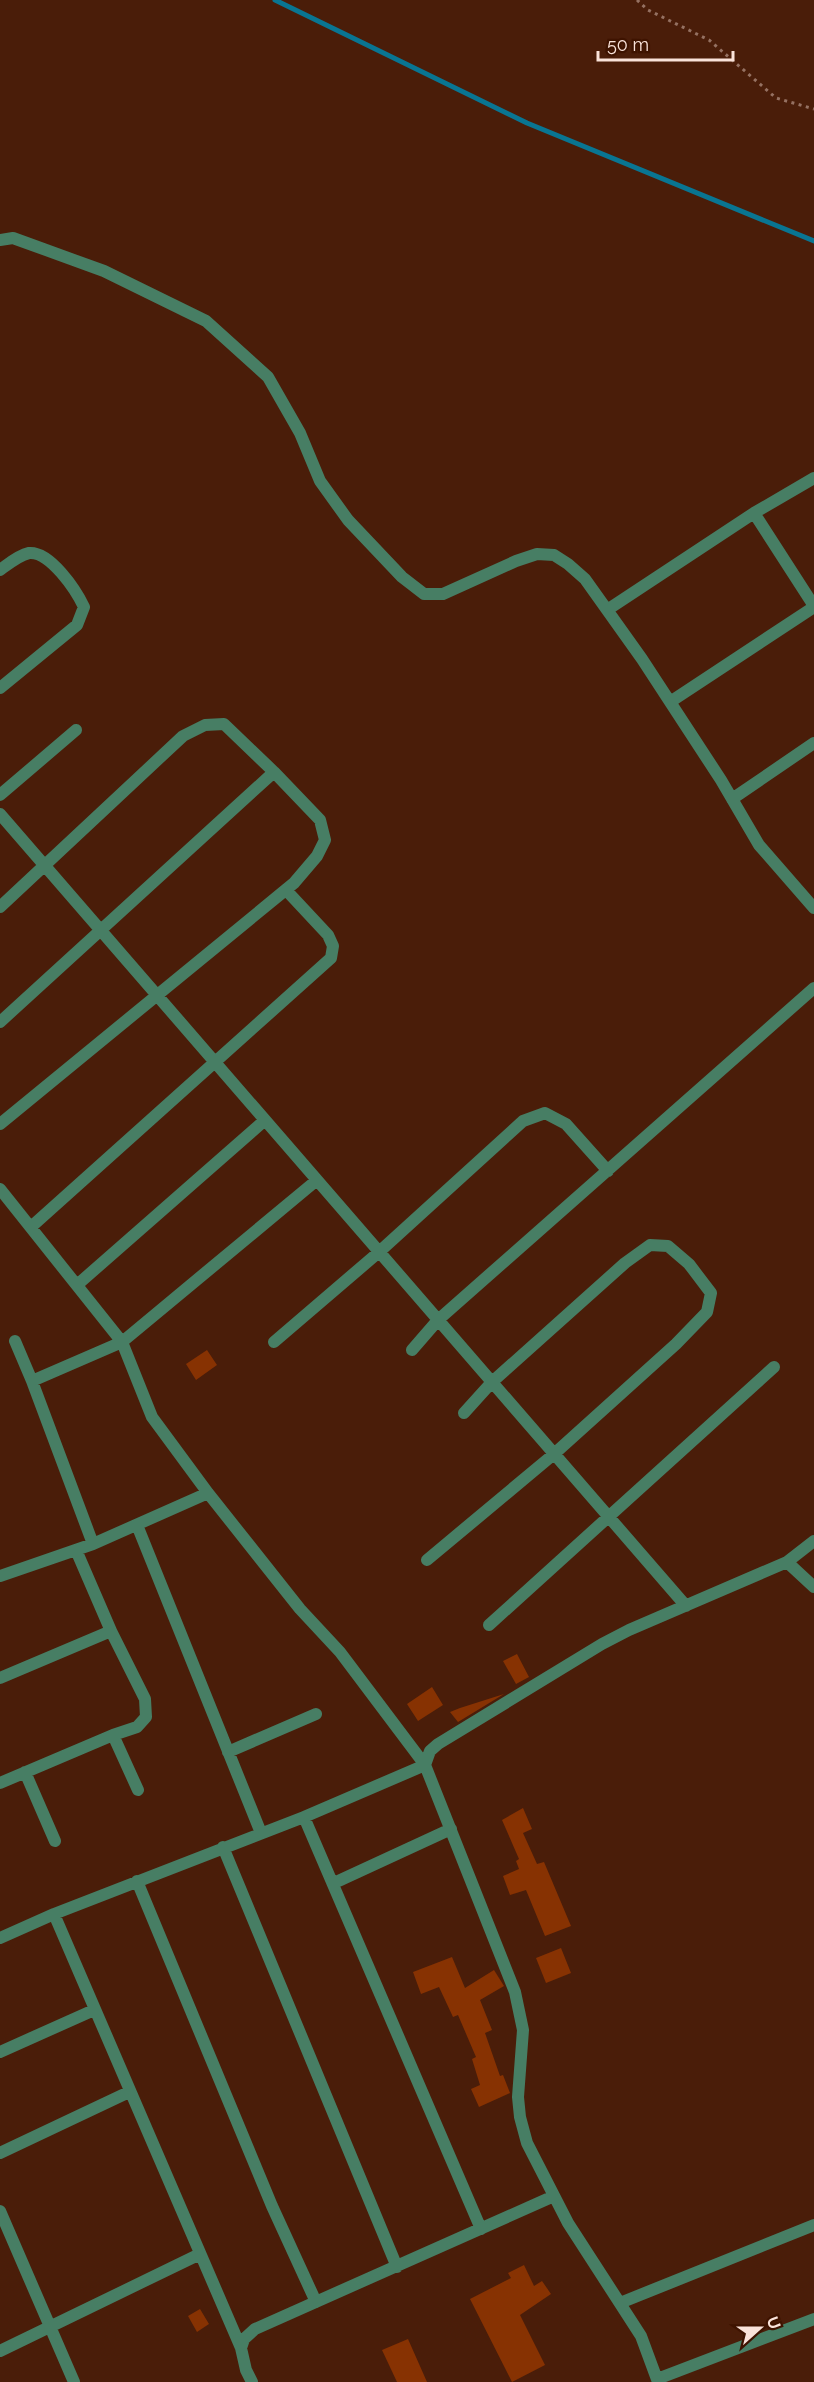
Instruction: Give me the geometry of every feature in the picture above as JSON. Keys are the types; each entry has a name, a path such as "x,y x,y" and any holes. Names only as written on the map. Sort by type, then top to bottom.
{"street":[{"path":"0,240 13,238 104,271 206,321 268,377 300,433 320,481 348,520 402,577 424,594 443,594 537,554 554,555 568,564 585,579 670,702 759,845 814,908"},
{"path":"607,610 754,513 814,478"},
{"path":"670,702 814,606 754,513"},
{"path":"0,570 29,553 45,558 77,591 84,607 77,625 0,688"},
{"path":"0,907 183,736 205,725 224,724 239,736 320,820 325,840 317,856 286,890 0,1124"},
{"path":"0,795 76,730"},
{"path":"732,799 814,743"},
{"path":"0,1022 274,772"},
{"path":"0,814 686,1606"},
{"path":"31,1227 330,958 333,946 328,935 286,890"},
{"path":"412,1350 438,1320 814,988"},
{"path":"274,1342 379,1252 523,1121 545,1113 566,1124 608,1171"},
{"path":"77,1285 265,1120"},
{"path":"32,1381 122,1342 317,1180"},
{"path":"0,1189 122,1342 152,1417 208,1493 300,1609 339,1652 425,1765 519,2008 523,2030 518,2097 520,2117 527,2143 568,2223 641,2336 658,2380 814,2319"},
{"path":"427,1560 554,1454 676,1344 707,1312 711,1293 689,1264 668,1246 650,1245 626,1263 492,1382 464,1413"},
{"path":"15,1341 93,1544"},
{"path":"489,1625 774,1367"},
{"path":"0,1576 93,1544 208,1493"},
{"path":"137,1524 261,1833"},
{"path":"0,1938 54,1914 304,1817 425,1765 430,1751 438,1744 603,1644 787,1562 814,1541"},
{"path":"0,1782 136,1727 146,1717 145,1699 111,1631 76,1550"},
{"path":"787,1562 814,1587"},
{"path":"0,1678 111,1631"},
{"path":"228,1752 316,1714"},
{"path":"113,1735 138,1790"},
{"path":"25,1772 55,1841"},
{"path":"304,1817 481,2229"},
{"path":"334,1883 451,1829"},
{"path":"223,1847 397,2267"},
{"path":"137,1881 272,2206 316,2302"},
{"path":"54,1914 241,2348 246,2370 252,2382"},
{"path":"0,2052 94,2010"},
{"path":"0,2153 129,2092"},
{"path":"241,2348 244,2338 255,2329 554,2196"},
{"path":"0,2211 74,2382"},
{"path":"620,2303 814,2225"},
{"path":"0,2351 200,2254"}],"path":[{"path":"637,0 648,10 710,40 776,98 814,109"}],"building":[{"path":"207,1350 217,1365 196,1380 186,1364"},
{"path":"517,1654 529,1677 516,1684 503,1661"},
{"path":"432,1687 443,1705 418,1721 407,1704"},
{"path":"504,1694 458,1722 450,1712 460,1708"},
{"path":"523,1808 532,1829 523,1833 537,1864 544,1862 571,1926 545,1936 526,1890 510,1895 503,1876 519,1869 516,1861 519,1859 502,1820"},
{"path":"561,1948 571,1973 546,1983 536,1958"},
{"path":"452,1957 465,1988 494,1970 504,1986 480,2000 492,2030 485,2033 500,2076 503,2075 510,2093 479,2107 471,2089 480,2085 472,2059 476,2057 458,2015 453,2017 439,1987 421,1994 413,1972"},
{"path":"524,2265 534,2286 542,2281 551,2294 520,2315 545,2365 512,2382 470,2299 511,2278 508,2273"},
{"path":"200,2309 209,2324 197,2332 188,2316"},
{"path":"408,2339 427,2382 397,2382 382,2350"}],"waterway":[{"path":"275,0 527,123 814,241"}]}
